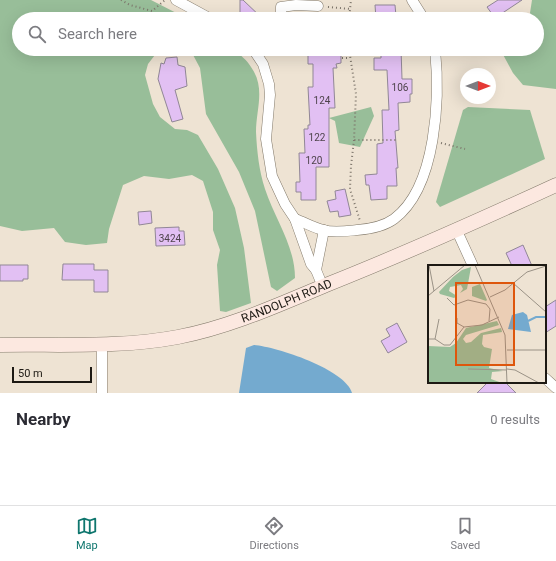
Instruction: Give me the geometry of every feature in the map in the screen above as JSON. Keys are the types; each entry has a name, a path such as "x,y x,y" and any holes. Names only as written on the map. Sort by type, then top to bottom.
{"street":[{"path":"176,0 198,12"},
{"path":"412,0 420,12"},
{"path":"281,12 281,7 296,5 318,6"},
{"path":"260,56 270,84 266,139 271,170 279,192 295,219 311,264 316,270 323,286"},
{"path":"295,219 324,230 362,230 386,224 395,219 411,201 424,172 432,140 437,104 435,56"},
{"name":"RANDOLPH ROAD","path":"0,345 102,343 156,340 206,331 268,310 457,230 556,185"},
{"path":"316,270 324,230"},
{"path":"457,230 473,265"},
{"path":"102,343 102,393"},
{"path":"546,379 554,390"}],"path":[{"path":"121,0 130,5 152,11 165,0"},
{"path":"350,12 352,0"},
{"path":"318,6 351,9"},
{"path":"342,58 350,58 356,94 350,189 362,230"},
{"path":"354,140 398,140"},
{"path":"432,140 465,149"}],"green space":[{"path":"0,0 151,0 174,12 12,12 12,56 154,56 148,64 145,75 153,104 160,117 175,129 187,130 198,135 218,169 235,208 244,248 251,303 226,312 220,311 217,265 220,250 213,230 213,212 203,181 192,175 169,179 144,176 123,185 109,229 107,243 86,245 65,242 54,228 22,231 0,226"},
{"path":"532,0 556,0 556,89 523,85 513,73 504,56 544,56 544,12 530,12"},
{"path":"194,56 242,56 248,62 256,75 259,99 256,132 260,168 265,189 284,233 292,255 294,266 295,278 277,291 271,287 255,211 239,172 206,114 200,68"},
{"path":"371,107 374,116 360,147 339,143 335,121 329,118"},
{"path":"468,107 530,110 545,159 440,207 436,202 463,110"}],"water":[{"path":"254,345 278,350 324,368 347,384 352,393 239,393 246,348"}],"building":[{"path":"240,0 243,0 256,12 240,12"},
{"path":"498,0 522,0 504,12 491,12 487,7"},
{"path":"375,5 395,5 396,12 376,12"},
{"path":"308,56 341,56 341,63 336,64 337,68 333,68 335,108 329,108 329,167 316,167 316,200 301,200 301,192 296,192 296,182 300,182 299,153 305,153 304,129 308,129 308,125 310,125 308,87 313,87 313,64 308,64"},
{"path":"381,56 401,56 402,79 412,79 412,94 410,94 410,102 398,103 399,130 395,131 398,168 396,168 397,186 387,186 387,199 371,200 369,185 366,185 365,175 377,174 377,144 383,143 382,110 389,110 387,70 374,70 374,58 381,58"},
{"path":"177,57 178,65 185,67 187,86 175,90 183,119 172,122 158,79 161,63 164,64 166,58"},
{"path":"345,189 351,215 339,217 338,211 330,212 327,201 336,199 335,191"},
{"path":"151,211 152,223 139,225 138,212"},
{"path":"179,227 179,231 184,231 185,245 156,246 155,228"},
{"path":"523,245 532,265 512,265 506,253"},
{"path":"63,264 94,264 94,270 108,270 108,292 94,292 94,280 62,280"},
{"path":"0,265 28,265 28,279 23,279 23,281 0,281"},
{"path":"556,300 556,326 546,332 546,306"},
{"path":"397,323 407,342 388,353 381,341 390,336 386,329"},
{"path":"487,383 506,383 516,393 477,393"}]}
